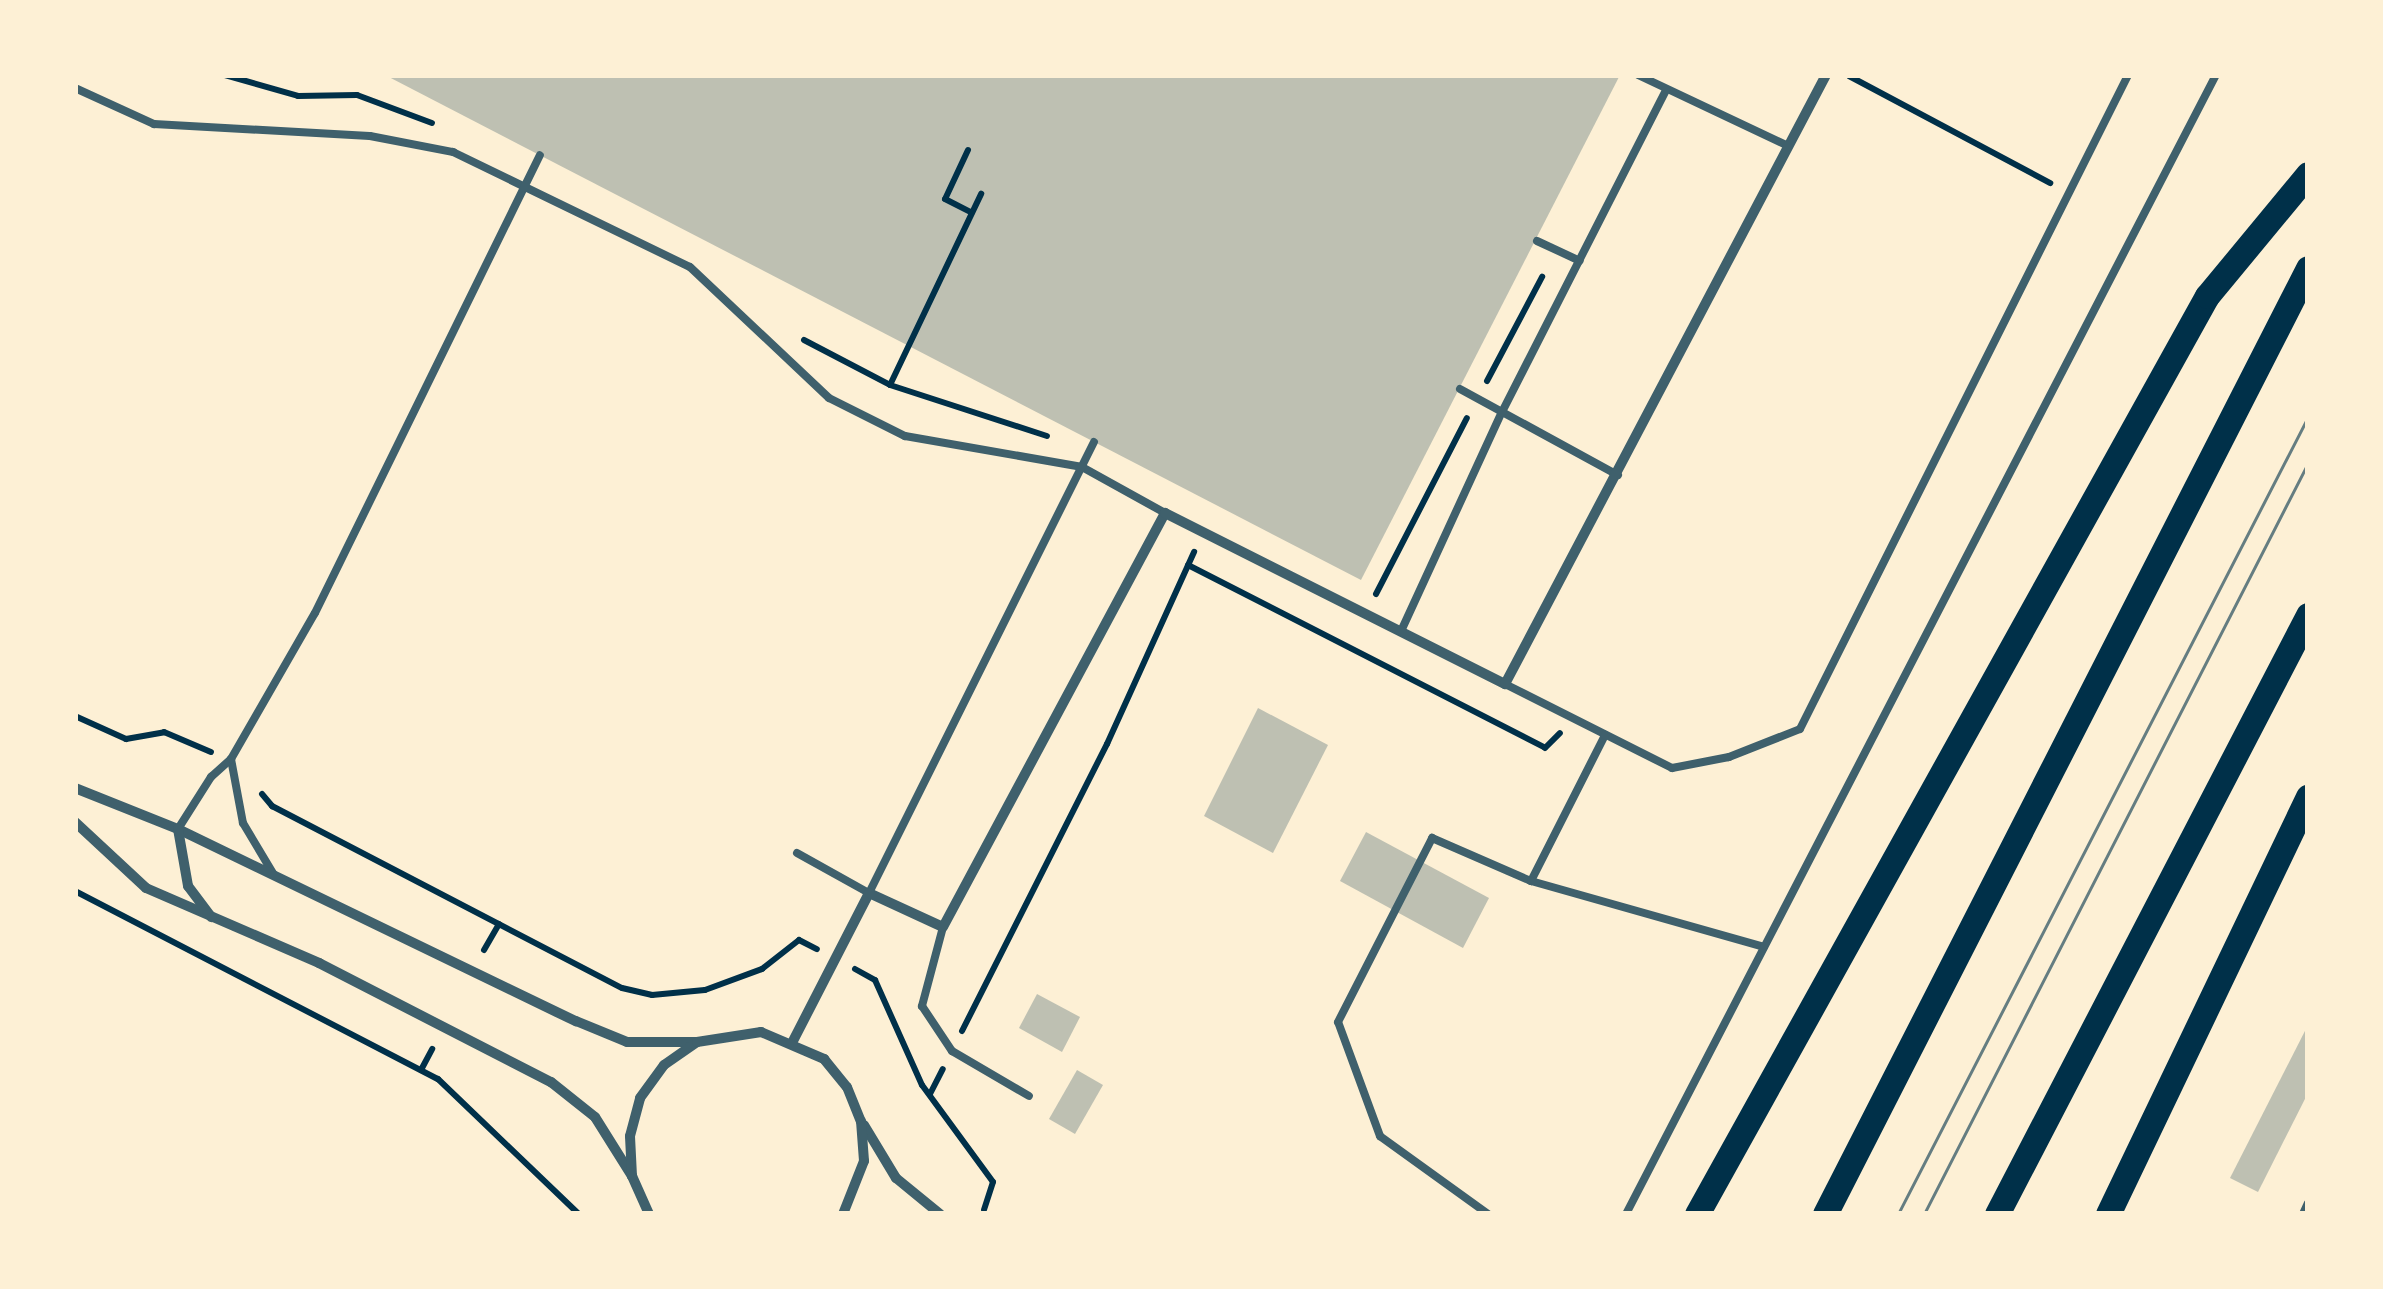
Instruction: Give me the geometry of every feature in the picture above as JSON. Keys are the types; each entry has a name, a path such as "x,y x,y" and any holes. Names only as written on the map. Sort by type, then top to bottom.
{"main road":[{"path":"1696,1214 2207,296 2308,174"},
{"path":"1825,1214 2308,268"},
{"path":"1997,1214 2308,614"},
{"path":"2108,1214 2308,796"}],"street":[{"path":"793,1041 869,894 943,927 1165,513 1204,529 1506,684 1826,75"},
{"path":"75,788 178,829 627,1042 696,1042 744,1032 793,1041 824,1059 847,1087 861,1120 896,1178 940,1214"},
{"path":"75,822 146,888 214,922 319,963 550,1082 595,1116 632,1176 649,1214"},
{"path":"178,829 188,886 214,922"},
{"path":"632,1176 630,1136 640,1098 664,1065 696,1042"},
{"path":"843,1214 864,1161 861,1120"}],"lane":[{"path":"1638,75 1788,146"},
{"path":"1506,684 1672,768 1729,757 1800,729 2128,75"},
{"path":"1626,1214 2216,75"},
{"path":"75,88 154,124 370,136 453,152 526,182 690,267 828,398 904,436 1082,467 1165,513"},
{"path":"1402,629 1502,412 1666,90"},
{"path":"178,829 231,759 315,613 540,155"},
{"path":"1537,241 1580,262"},
{"path":"1460,389 1619,475"},
{"path":"797,853 869,894 1094,442"},
{"path":"1531,881 1606,734"},
{"path":"231,759 243,823 276,878"},
{"path":"1488,1214 1380,1136 1338,1022 1432,838 1531,881 1764,948"},
{"path":"943,927 922,1006 952,1052 1029,1096"},
{"path":"2303,1214 2308,1203"}],"path":[{"path":"1848,75 2070,194"},
{"path":"968,150 946,200 972,213"},
{"path":"890,385 981,194"},
{"path":"1357,592 1373,600 1556,250"},
{"path":"930,1094 1107,744 1204,529"},
{"path":"1188,565 1545,748 1572,718"},
{"path":"75,716 126,739 164,732 231,759 272,806 622,988 652,995 741,980 799,940 876,980 930,1094 993,1182 984,1210"},
{"path":"75,892 421,1070 578,1214"},
{"path":"484,950 498,924"},
{"path":"421,1070 432,1049"}],"building":[{"path":"385,75 1620,75 1361,580"},
{"path":"1258,708 1328,745 1273,853 1204,816"},
{"path":"1366,832 1489,898 1463,948 1340,881"},
{"path":"1037,994 1080,1017 1062,1052 1019,1028"},
{"path":"2308,1025 2308,1093 2258,1192 2230,1178"},
{"path":"1077,1070 1103,1085 1075,1134 1049,1119"}],"tram line":[{"path":"1898,1214 2308,417"},
{"path":"1924,1214 2308,463"}]}
